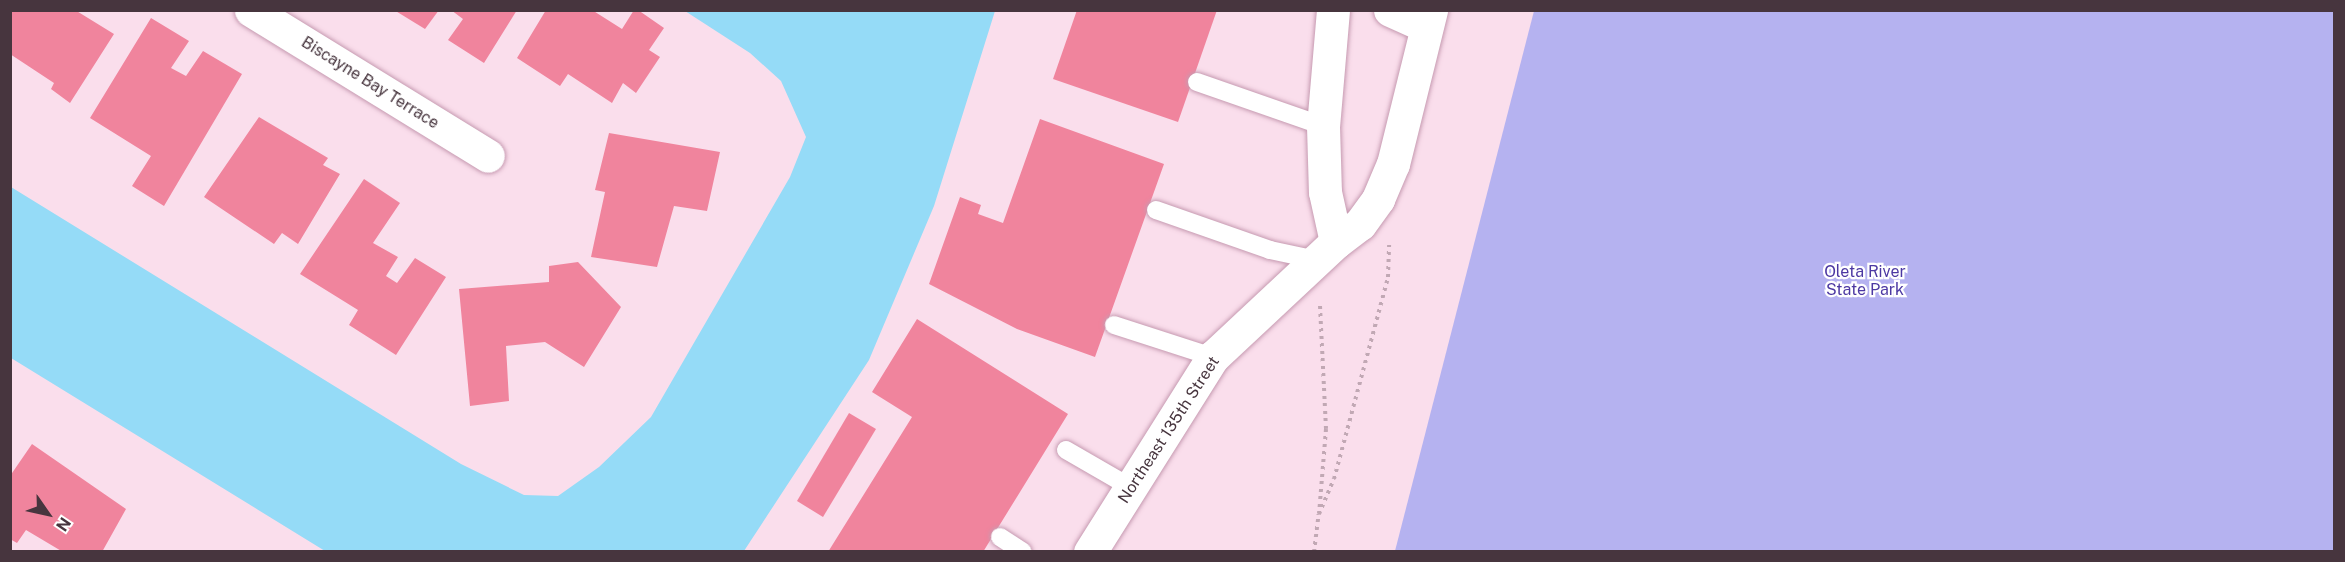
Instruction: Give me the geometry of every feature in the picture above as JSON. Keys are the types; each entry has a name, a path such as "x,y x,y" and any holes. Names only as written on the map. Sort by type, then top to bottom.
{"street":[{"name":"Biscayne Bay Terrace","path":"251,10 488,156"},
{"path":"1327,251 1323,126 1333,10"},
{"path":"1390,10 1428,18"},
{"name":"Northeast 135th Street","path":"1090,552 1213,357 1327,251 1360,224 1377,199 1393,164 1428,18"}],"lane":[{"path":"1197,82 1323,126"},
{"path":"1156,210 1270,250 1327,251"},
{"path":"1114,325 1213,357"},
{"path":"1066,450 1130,488"},
{"path":"1000,537 1023,552"}],"path":[{"path":"1319,514 1334,479 1388,277 1389,240"},
{"path":"1314,552 1326,429 1327,251"}],"green space":[{"name":"Oleta River State Park","path":"1534,11 2334,11 2334,551 1395,551"}],"shaded area":[{"path":"685,11 995,11 934,206 869,360 744,551 325,551 11,358 11,187 461,464 524,495 558,496 599,467 651,417 790,177 806,137 781,81 750,53"}],"building":[{"path":"10,10 75,10 114,34 70,103 51,89 54,83 10,54"},
{"path":"394,10 439,10 425,29"},
{"path":"451,10 517,10 484,63 448,40 463,19"},
{"path":"546,10 592,10 622,29 634,10 638,10 664,28 649,50 660,57 636,93 623,83 612,103 568,74 560,86 517,58"},
{"path":"1077,10 1217,10 1178,122 1053,79"},
{"path":"151,18 189,41 171,68 186,76 203,51 242,74 164,206 132,186 151,156 90,118"},
{"path":"259,117 328,158 323,165 340,174 298,244 282,233 274,244 204,197"},
{"path":"1040,119 1164,164 1095,357 1017,329 929,284 960,197 981,205 978,214 1003,223"},
{"path":"609,133 720,152 707,211 674,206 657,267 591,257 605,192 595,190"},
{"path":"364,179 400,203 373,243 398,257 386,276 397,283 415,258 446,277 396,355 349,325 358,310 300,274"},
{"path":"578,262 621,307 584,367 545,342 506,346 509,401 470,406 459,289 549,282 549,266"},
{"path":"917,319 1068,414 983,552 828,552 912,417 872,392"},
{"path":"849,413 876,429 823,517 797,501"},
{"path":"32,444 126,509 102,552 63,552 26,530 17,543 10,539 10,476"}]}
